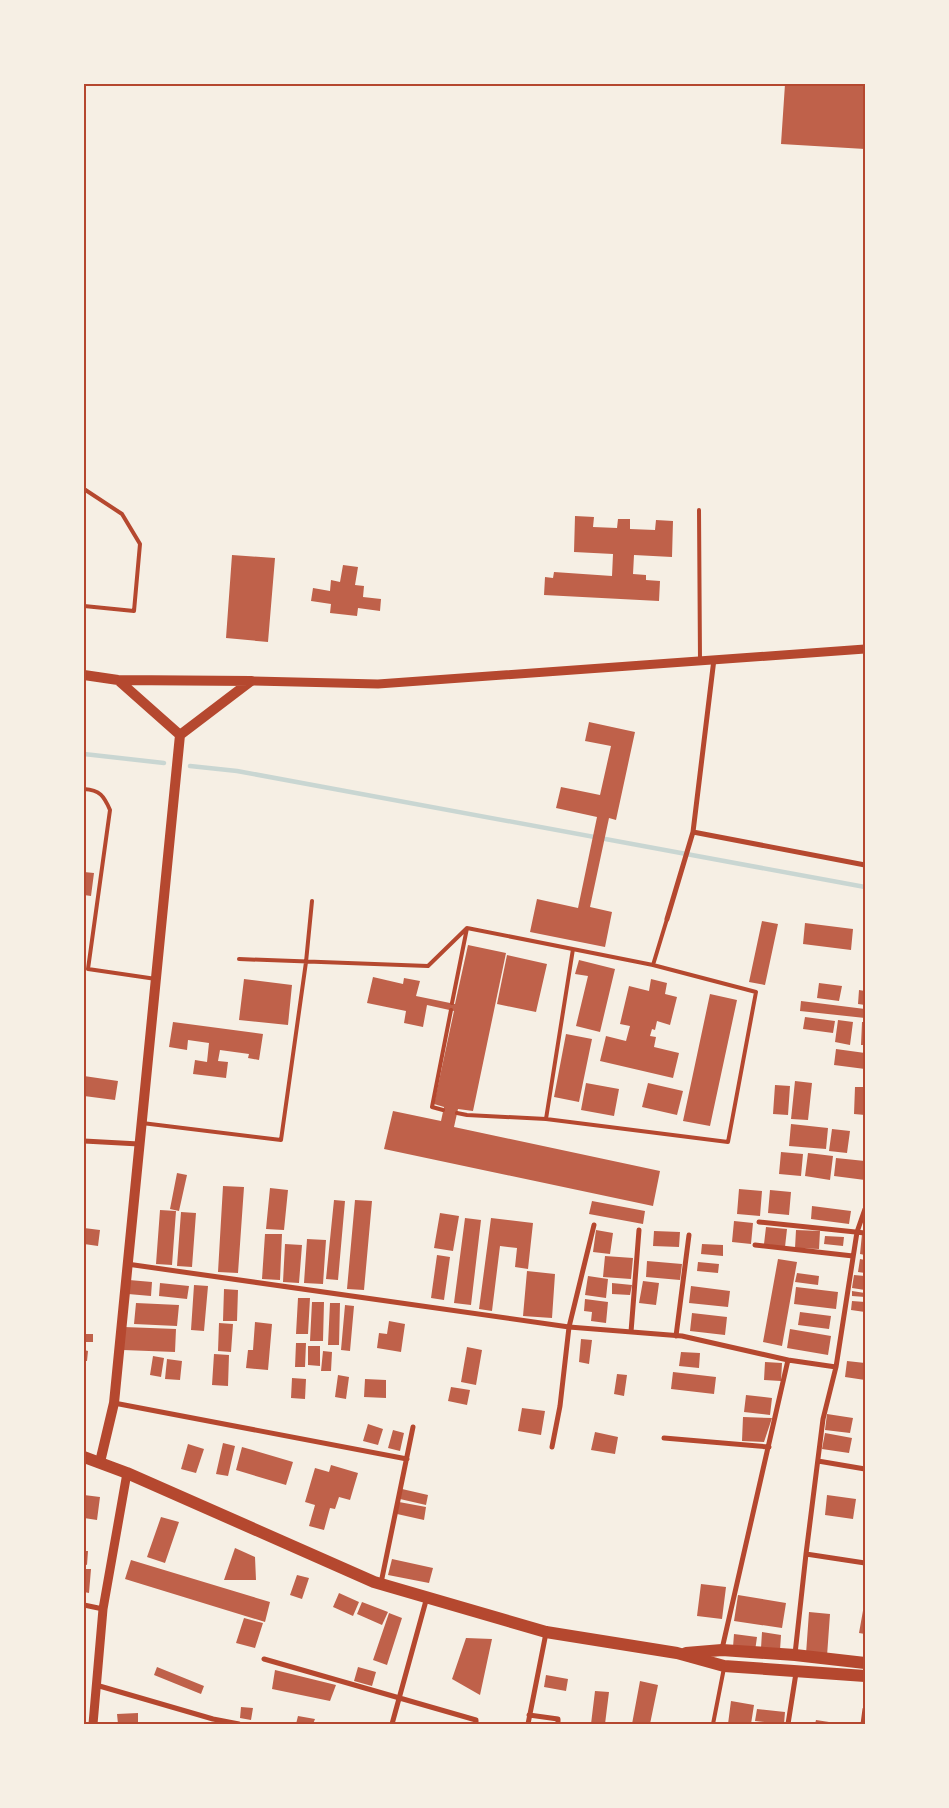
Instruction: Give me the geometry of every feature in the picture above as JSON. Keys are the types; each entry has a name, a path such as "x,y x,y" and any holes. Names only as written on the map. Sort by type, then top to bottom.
{"main road":[{"path":"84,675 118,680 250,681"},
{"path":"118,680 180,735"},
{"path":"100,1462 114,1403 180,735 250,681"},
{"path":"84,1456 381,1584 546,1632 676,1653 724,1666 865,1676"},
{"path":"676,1653 722,1650 865,1662"}],"street":[{"path":"250,681 378,684 865,649"},
{"path":"667,919 694,832 714,659"},
{"path":"694,832 865,865"},
{"path":"84,1141 139,1144"},
{"path":"795,1655 823,1420 836,1368 857,1232 865,1209"},
{"path":"759,1222 865,1233"},
{"path":"552,1446 560,1406 569,1327 594,1225"},
{"path":"631,1332 639,1230"},
{"path":"676,1336 689,1235"},
{"path":"755,1245 853,1256"},
{"path":"127,1264 569,1327 676,1336 788,1360 836,1368"},
{"path":"722,1650 788,1360"},
{"path":"114,1403 407,1459"},
{"path":"381,1584 412,1427"},
{"path":"664,1438 769,1448"},
{"path":"818,1461 865,1469"},
{"path":"93,1724 103,1610 127,1473"},
{"path":"806,1554 865,1563"},
{"path":"392,1724 427,1597"},
{"path":"84,1605 103,1610"},
{"path":"528,1724 546,1632"},
{"path":"264,1659 476,1720 476,1724"},
{"path":"788,1724 796,1672"},
{"path":"96,1685 212,1721 239,1724"},
{"path":"863,1724 865,1709"},
{"path":"529,1715 558,1719 558,1724"}],"lane":[{"path":"84,489 122,514 140,544 134,611 84,606"},
{"path":"699,510 700,660"},
{"path":"84,789 93,790 104,797 110,810 86,969 156,979"},
{"path":"141,1123 281,1140 306,962 312,901"},
{"path":"652,965 667,919"},
{"path":"239,959 428,966 467,928"},
{"path":"457,1113 546,1119 728,1142 756,992 652,965 467,928"},
{"path":"452,1004 467,928"},
{"path":"546,1119 573,949"},
{"path":"443,1110 432,1108 451,1010"},
{"path":"713,1724 724,1666"}],"building":[{"path":"785,84 865,84 865,149 781,144"},
{"path":"575,516 594,517 593,527 617,528 618,519 630,519 630,529 655,530 656,520 673,521 672,557 634,555 633,574 646,575 646,580 660,581 659,601 544,595 545,577 553,578 554,572 612,576 613,554 574,552"},
{"path":"232,555 275,558 268,642 226,638"},
{"path":"343,565 358,567 355,585 364,586 363,597 381,599 380,611 358,608 357,616 330,613 331,604 311,601 313,588 330,591 331,580 340,582"},
{"path":"589,722 635,732 616,820 609,818 590,907 612,912 605,947 530,932 537,899 578,908 597,817 556,808 561,787 600,795 611,746 585,741"},
{"path":"84,872 94,873 91,896 84,895"},
{"path":"762,921 778,924 765,985 749,982"},
{"path":"805,923 853,929 851,950 803,944"},
{"path":"468,945 506,953 473,1111 458,1109 454,1127 660,1171 653,1206 384,1149 393,1111 441,1121 444,1107 434,1104 454,1011 427,1005 423,1027 404,1023 406,1011 367,1003 373,977 403,984 404,978 420,981 416,996 455,1004"},
{"path":"507,955 547,964 536,1012 497,1004"},
{"path":"579,960 615,969 600,1032 576,1026 588,976 575,974"},
{"path":"244,979 292,985 288,1025 239,1020"},
{"path":"651,979 667,983 665,994 677,997 670,1025 657,1021 655,1030 652,1029 650,1036 656,1037 654,1047 679,1053 673,1078 600,1061 606,1036 626,1041 630,1026 620,1024 629,986 649,991"},
{"path":"819,983 842,986 839,1001 817,998"},
{"path":"859,990 865,991 865,1005 858,1004"},
{"path":"710,994 737,1000 710,1126 683,1121"},
{"path":"801,1001 865,1009 865,1018 800,1011"},
{"path":"805,1017 835,1021 833,1033 803,1029"},
{"path":"838,1020 853,1022 850,1045 835,1042"},
{"path":"173,1022 263,1034 259,1060 248,1058 249,1054 220,1050 218,1061 228,1062 226,1078 193,1074 195,1060 207,1062 209,1043 188,1040 187,1050 169,1047"},
{"path":"862,1022 865,1022 865,1045 861,1045"},
{"path":"566,1034 592,1039 579,1102 554,1097"},
{"path":"836,1049 865,1053 865,1069 834,1065"},
{"path":"84,1076 118,1081 115,1100 84,1096"},
{"path":"795,1081 812,1083 808,1120 791,1119"},
{"path":"586,1083 619,1089 614,1116 581,1110"},
{"path":"648,1083 683,1091 677,1115 642,1107"},
{"path":"775,1085 790,1086 788,1115 773,1114"},
{"path":"855,1087 865,1087 865,1115 854,1114"},
{"path":"791,1124 828,1128 826,1149 789,1146"},
{"path":"832,1129 850,1131 847,1153 829,1151"},
{"path":"781,1152 803,1154 801,1176 779,1174"},
{"path":"808,1153 833,1156 830,1180 805,1176"},
{"path":"836,1158 865,1161 865,1180 834,1176"},
{"path":"177,1173 187,1175 179,1211 170,1209"},
{"path":"223,1186 244,1187 238,1273 218,1272"},
{"path":"270,1188 288,1190 284,1230 266,1229"},
{"path":"739,1189 762,1191 760,1216 737,1214"},
{"path":"770,1190 791,1192 789,1215 768,1213"},
{"path":"334,1200 345,1201 338,1280 326,1279"},
{"path":"355,1200 372,1201 364,1290 347,1289"},
{"path":"592,1201 645,1211 643,1224 589,1214"},
{"path":"812,1206 851,1211 849,1224 811,1219"},
{"path":"160,1210 176,1211 172,1265 156,1264"},
{"path":"181,1212 196,1213 192,1267 177,1266"},
{"path":"440,1213 459,1216 453,1251 434,1248"},
{"path":"465,1218 481,1220 471,1305 454,1303"},
{"path":"491,1218 533,1223 528,1269 515,1267 517,1248 500,1246 492,1311 479,1309"},
{"path":"734,1221 753,1223 751,1244 732,1242"},
{"path":"766,1227 787,1229 785,1247 764,1244"},
{"path":"84,1228 100,1230 98,1246 84,1244"},
{"path":"596,1230 613,1233 610,1254 593,1252"},
{"path":"796,1230 820,1231 819,1249 795,1248"},
{"path":"654,1231 680,1232 679,1247 653,1246"},
{"path":"265,1234 282,1234 280,1280 262,1279"},
{"path":"862,1234 865,1234 865,1255 860,1254"},
{"path":"825,1236 844,1237 843,1246 824,1244"},
{"path":"307,1239 326,1240 323,1284 304,1283"},
{"path":"285,1244 302,1245 299,1283 283,1282"},
{"path":"702,1244 723,1245 723,1256 701,1254"},
{"path":"437,1255 450,1257 444,1300 431,1298"},
{"path":"605,1256 633,1258 631,1279 603,1277"},
{"path":"778,1259 797,1262 782,1346 763,1342"},
{"path":"860,1259 865,1260 865,1273 858,1272"},
{"path":"647,1261 682,1264 680,1280 646,1277"},
{"path":"698,1262 719,1264 718,1273 697,1271"},
{"path":"527,1271 555,1274 552,1318 523,1316"},
{"path":"797,1273 819,1276 818,1285 795,1282"},
{"path":"854,1275 865,1276 865,1290 852,1288"},
{"path":"588,1276 608,1279 606,1298 585,1295"},
{"path":"129,1280 152,1282 151,1296 128,1294"},
{"path":"643,1281 659,1283 656,1305 639,1303"},
{"path":"160,1283 189,1286 187,1299 159,1296"},
{"path":"612,1283 632,1285 630,1295 612,1294"},
{"path":"194,1285 208,1286 204,1331 191,1330"},
{"path":"691,1286 730,1291 728,1307 689,1303"},
{"path":"796,1287 838,1292 836,1309 794,1304"},
{"path":"224,1289 238,1290 237,1321 223,1321"},
{"path":"852,1291 865,1293 865,1297 852,1296"},
{"path":"298,1298 310,1298 308,1334 296,1334"},
{"path":"585,1299 608,1302 606,1323 591,1321 592,1312 584,1311"},
{"path":"852,1301 865,1302 865,1312 851,1310"},
{"path":"312,1302 324,1302 323,1341 310,1341"},
{"path":"136,1303 179,1305 177,1326 134,1324"},
{"path":"330,1303 340,1303 339,1345 328,1345"},
{"path":"345,1305 354,1306 350,1351 341,1350"},
{"path":"800,1312 831,1316 829,1329 798,1325"},
{"path":"692,1313 727,1317 725,1335 690,1331"},
{"path":"389,1321 405,1324 401,1352 377,1348 379,1333 387,1334"},
{"path":"255,1322 272,1324 268,1370 246,1368 248,1350 253,1350"},
{"path":"219,1323 233,1324 231,1352 218,1351"},
{"path":"124,1327 176,1329 175,1352 123,1350"},
{"path":"790,1329 831,1336 828,1355 787,1348"},
{"path":"84,1334 93,1334 93,1342 84,1342"},
{"path":"581,1339 592,1340 589,1364 579,1362"},
{"path":"296,1343 306,1343 305,1367 295,1367"},
{"path":"308,1346 320,1346 320,1366 308,1365"},
{"path":"467,1347 482,1350 476,1385 461,1382"},
{"path":"84,1350 88,1351 87,1361 84,1361"},
{"path":"323,1351 332,1352 331,1371 321,1371"},
{"path":"681,1352 700,1353 699,1368 679,1366"},
{"path":"214,1354 229,1355 228,1386 212,1385"},
{"path":"153,1356 164,1358 161,1377 150,1375"},
{"path":"167,1359 182,1361 180,1380 165,1379"},
{"path":"847,1361 865,1363 865,1380 845,1377"},
{"path":"765,1362 782,1363 781,1381 764,1380"},
{"path":"673,1372 716,1377 714,1394 671,1389"},
{"path":"617,1374 627,1375 624,1396 614,1394"},
{"path":"338,1375 349,1377 346,1399 335,1397"},
{"path":"292,1378 306,1379 305,1399 291,1398"},
{"path":"365,1379 386,1380 386,1398 364,1397"},
{"path":"451,1387 470,1390 467,1405 448,1401"},
{"path":"746,1395 772,1398 770,1415 744,1412"},
{"path":"522,1408 545,1411 541,1435 518,1431"},
{"path":"827,1414 853,1418 850,1433 825,1430"},
{"path":"743,1417 772,1418 764,1442 742,1441"},
{"path":"368,1424 383,1429 378,1445 363,1441"},
{"path":"393,1430 404,1433 400,1451 388,1448"},
{"path":"595,1432 618,1437 615,1454 591,1450"},
{"path":"825,1433 852,1438 849,1453 822,1449"},
{"path":"223,1443 235,1446 228,1476 216,1474"},
{"path":"188,1444 204,1449 196,1473 181,1469"},
{"path":"242,1447 293,1462 286,1485 236,1470"},
{"path":"331,1465 358,1473 350,1500 339,1497 335,1509 330,1508 324,1530 309,1526 315,1505 305,1502 315,1468 329,1472"},
{"path":"402,1489 428,1495 426,1505 400,1499"},
{"path":"84,1495 100,1497 97,1520 84,1518"},
{"path":"827,1495 856,1499 853,1519 825,1515"},
{"path":"399,1502 426,1507 424,1520 397,1514"},
{"path":"161,1517 179,1522 165,1563 147,1557"},
{"path":"235,1548 255,1557 256,1580 224,1580"},
{"path":"84,1551 88,1551 87,1565 84,1564"},
{"path":"392,1559 433,1568 429,1583 388,1575"},
{"path":"131,1560 270,1602 265,1622 125,1579"},
{"path":"84,1569 91,1569 89,1593 84,1592"},
{"path":"297,1575 309,1578 302,1599 290,1595"},
{"path":"701,1584 726,1587 722,1619 697,1616"},
{"path":"339,1593 359,1602 353,1616 333,1607"},
{"path":"738,1595 786,1603 782,1628 734,1621"},
{"path":"362,1602 388,1612 382,1625 357,1614"},
{"path":"865,1605 865,1634 859,1633"},
{"path":"809,1612 830,1614 827,1656 806,1654"},
{"path":"389,1613 402,1618 387,1665 373,1660"},
{"path":"244,1618 263,1623 255,1648 236,1643"},
{"path":"762,1632 781,1635 780,1650 761,1648"},
{"path":"734,1634 757,1637 755,1651 733,1647"},
{"path":"466,1638 492,1639 480,1695 452,1679"},
{"path":"157,1667 204,1686 201,1694 154,1675"},
{"path":"358,1667 376,1672 372,1686 354,1681"},
{"path":"275,1670 336,1685 330,1701 272,1689"},
{"path":"546,1675 568,1679 566,1691 544,1687"},
{"path":"640,1681 658,1685 650,1724 632,1724"},
{"path":"595,1691 609,1692 605,1724 591,1724"},
{"path":"731,1701 754,1705 751,1724 728,1724"},
{"path":"241,1707 253,1708 251,1720 240,1718"},
{"path":"757,1709 785,1712 784,1724 755,1721"},
{"path":"138,1713 138,1724 118,1724 117,1714"},
{"path":"298,1716 315,1719 313,1724 296,1724"},
{"path":"816,1720 829,1722 829,1724 815,1724"},
{"path":"510,1722 526,1723 526,1724 510,1724"}],"waterway":[{"path":"84,754 164,763"},
{"path":"190,766 237,771 865,887"}]}
